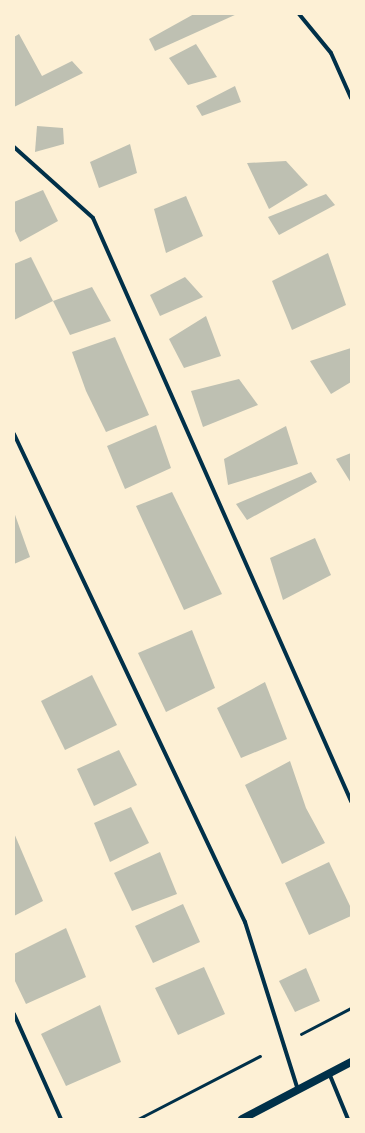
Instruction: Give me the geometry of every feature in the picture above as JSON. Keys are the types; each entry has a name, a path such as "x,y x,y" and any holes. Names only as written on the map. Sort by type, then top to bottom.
{"main road":[{"path":"242,1119 351,1062"}],"street":[{"path":"299,14 331,53 351,98"},
{"path":"14,147 93,218 351,801"},
{"path":"14,434 245,922 298,1090"},
{"path":"14,1014 61,1119"},
{"path":"330,1073 348,1119"}],"path":[{"path":"301,1034 351,1008"},
{"path":"138,1119 260,1056"}],"building":[{"path":"194,14 237,14 155,51 149,39"},
{"path":"19,34 42,76 72,61 83,73 14,107 14,37"},
{"path":"196,44 217,77 188,85 169,58"},
{"path":"235,86 241,102 202,116 196,106"},
{"path":"37,126 63,128 64,144 35,152"},
{"path":"130,144 137,173 99,188 90,162"},
{"path":"286,161 308,185 269,209 247,163"},
{"path":"43,190 58,221 20,242 14,229 14,202"},
{"path":"326,194 335,205 279,235 268,217"},
{"path":"186,196 203,236 166,253 154,209"},
{"path":"328,253 346,305 292,330 272,281"},
{"path":"31,257 53,301 14,320 14,264"},
{"path":"185,277 203,297 160,316 150,295"},
{"path":"92,287 111,321 70,335 53,301"},
{"path":"206,316 221,356 184,368 169,339"},
{"path":"115,337 149,415 106,432 86,391 72,352"},
{"path":"351,348 351,382 331,394 310,361"},
{"path":"239,379 258,405 203,427 191,391"},
{"path":"156,425 171,468 125,489 107,446"},
{"path":"286,426 298,464 228,485 224,459"},
{"path":"351,453 351,483 336,459"},
{"path":"311,472 317,482 247,520 236,504"},
{"path":"172,492 222,594 184,610 136,506"},
{"path":"14,512 30,557 14,564"},
{"path":"315,538 331,575 283,600 270,558"},
{"path":"192,630 215,688 166,712 138,653"},
{"path":"92,675 117,725 65,750 41,701"},
{"path":"265,682 287,739 241,758 217,708"},
{"path":"119,750 137,785 94,806 77,769"},
{"path":"290,761 306,808 325,843 282,864 245,785"},
{"path":"131,807 149,843 110,862 94,823"},
{"path":"14,833 43,901 14,916"},
{"path":"160,852 177,894 132,911 114,873"},
{"path":"329,862 351,908 351,916 309,935 285,883"},
{"path":"183,904 200,942 153,963 135,926"},
{"path":"66,928 86,977 26,1004 14,979 14,954"},
{"path":"204,967 225,1014 178,1035 155,988"},
{"path":"306,968 320,1001 295,1012 279,981"},
{"path":"100,1005 121,1062 66,1086 41,1034"}]}
